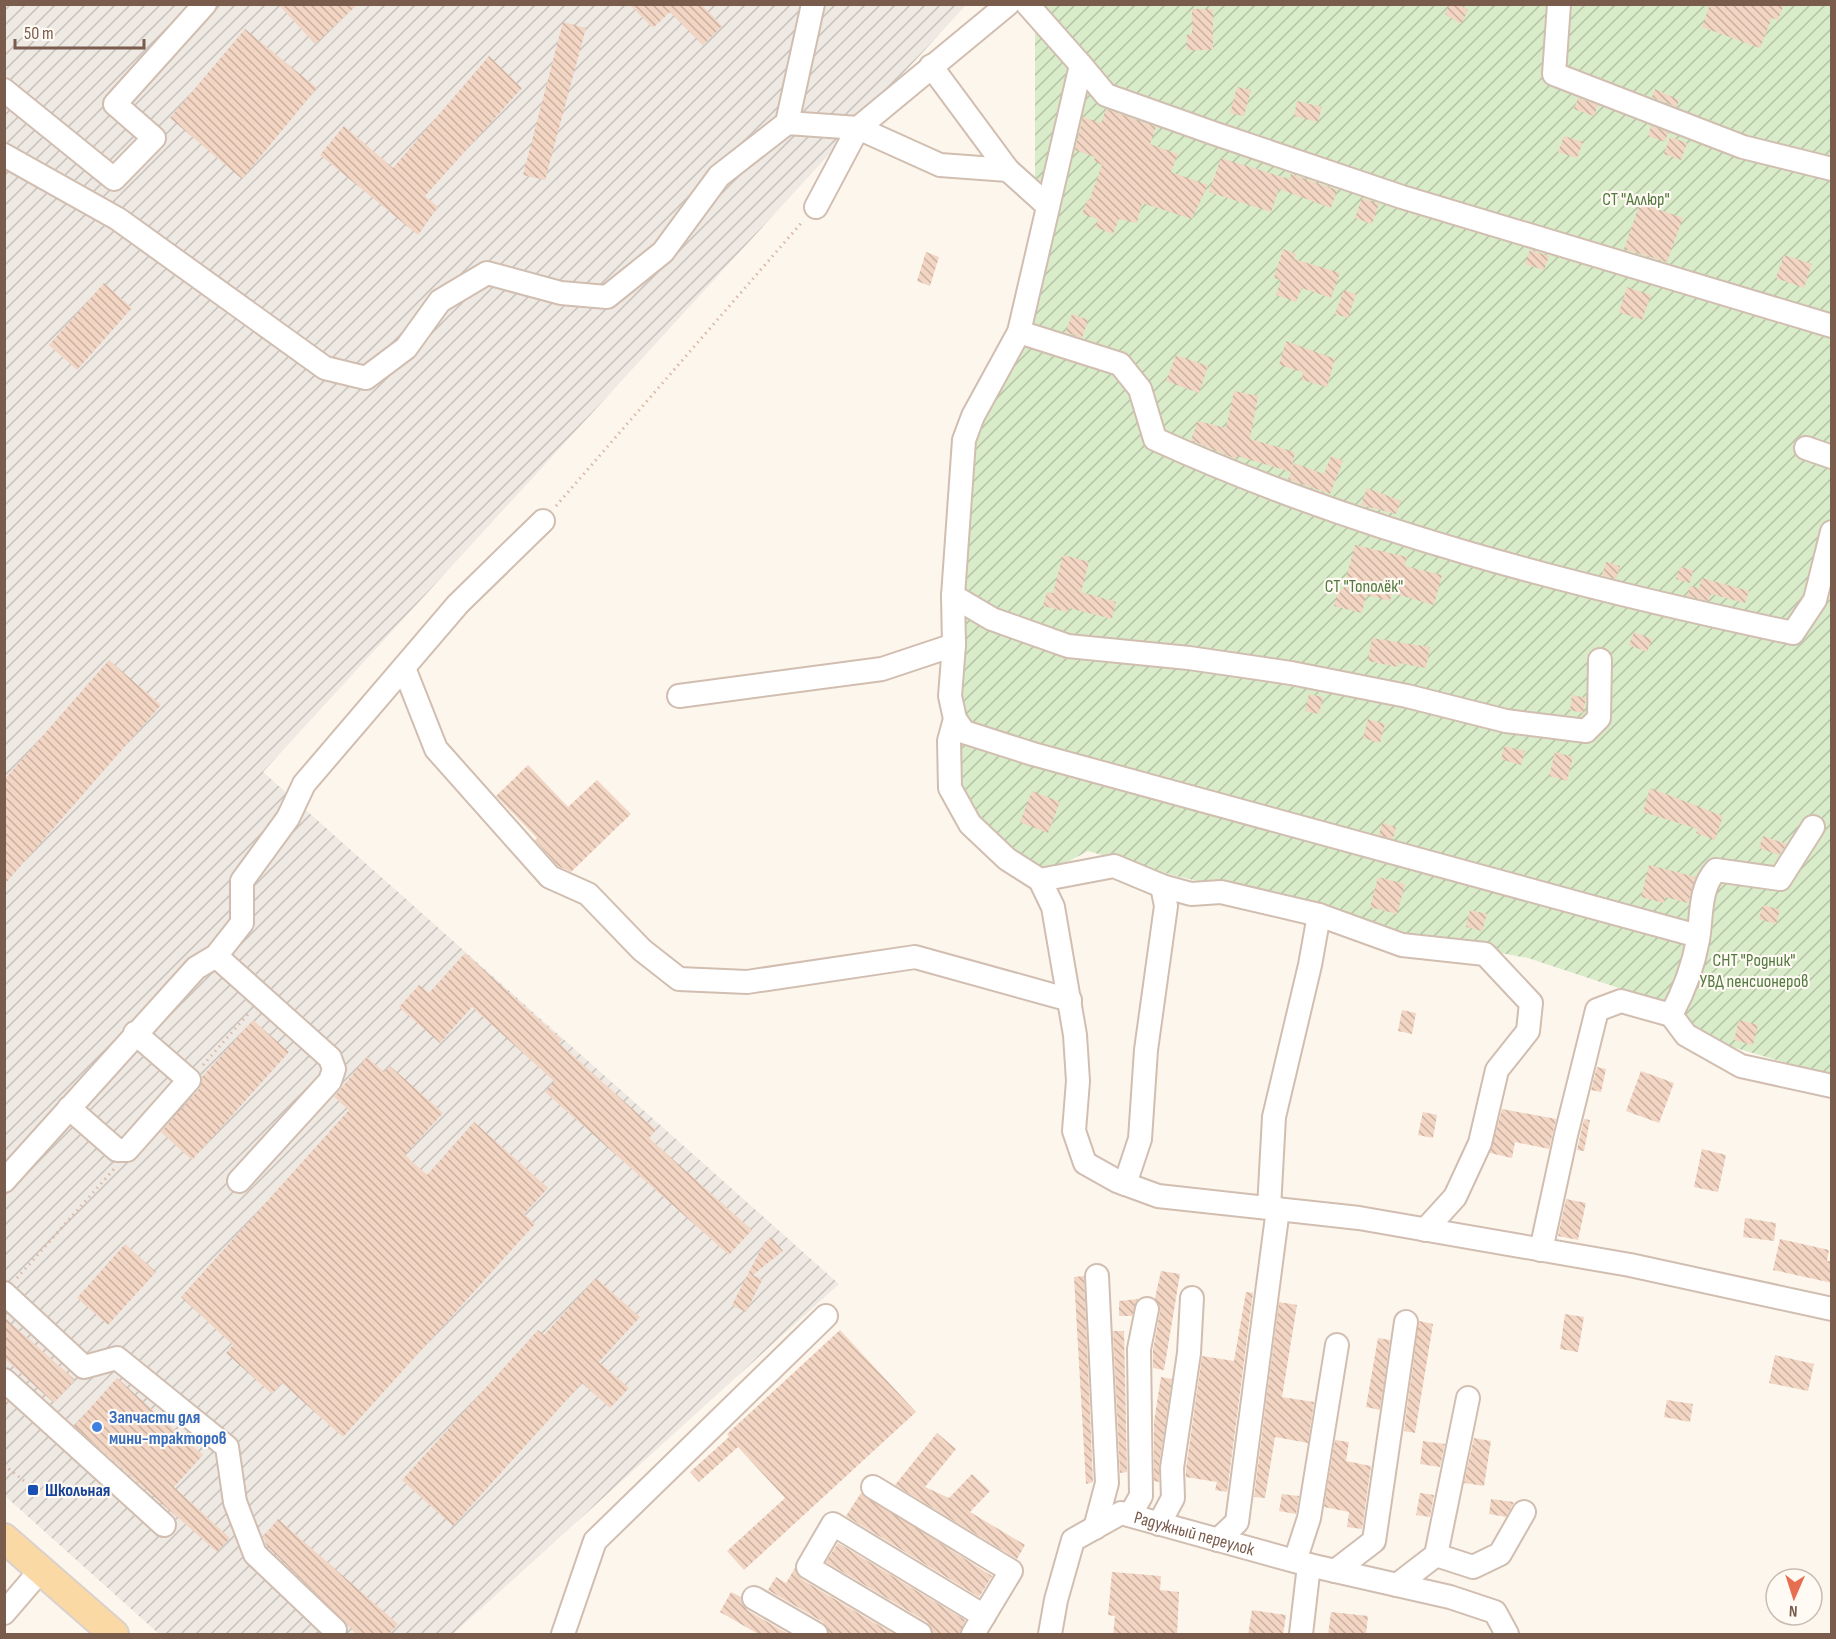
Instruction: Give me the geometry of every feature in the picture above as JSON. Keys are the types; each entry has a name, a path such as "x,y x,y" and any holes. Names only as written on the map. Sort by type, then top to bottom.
{"main road":[{"path":"4,1538 114,1635"}],"street":[{"path":"4,90 114,179 154,138 115,104 205,4"},
{"path":"4,155 118,219 325,368 366,378 406,348 440,301 487,273 561,293 607,297 663,252 719,176 787,123 813,4"},
{"path":"816,207 858,128 1008,4"},
{"path":"1027,4 1106,95 1402,197 1832,326"},
{"path":"1559,4 1554,74 1743,147 1832,169"},
{"path":"1081,65 1019,332 973,416 964,440 953,596 954,645 950,696 955,719 964,732 1033,754 1698,936"},
{"path":"931,66 1008,170 1048,207"},
{"path":"787,123 858,128 940,165 1008,170"},
{"path":"1019,332 1120,364 1140,389 1155,439 1230,473 1360,519 1648,602 1793,633 1815,600 1832,532"},
{"path":"1806,448 1832,457"},
{"path":"4,1182 135,1033 196,968 216,956 242,922 242,881 288,818 304,784 458,604 543,521"},
{"path":"953,596 992,619 1068,646 1189,658 1291,673 1407,696 1506,721 1586,731 1599,718 1600,660"},
{"path":"679,696 882,669 954,645"},
{"path":"404,668 436,749 550,877 588,894 642,950 679,979 747,982 915,957 1070,1000"},
{"path":"955,719 949,741 950,788 970,824 1007,859 1040,880 1053,907 1070,1000 1078,1081 1074,1131 1085,1163 1125,1184 1158,1196 1425,1230 1630,1265 1832,1309"},
{"path":"1671,1015 1685,988 1698,936 1706,881 1716,870 1780,879 1813,827"},
{"path":"1040,880 1114,866 1162,886 1191,894 1221,892 1319,915 1402,945 1485,954 1531,1003 1528,1031 1497,1070 1480,1143 1455,1197 1425,1230"},
{"path":"1125,1184 1140,1139 1146,1050 1166,906 1162,886"},
{"path":"1218,1540 1237,1522 1274,1209 1274,1117 1310,965 1319,915"},
{"path":"216,956 330,1058 334,1070 330,1081 240,1181"},
{"path":"1541,1250 1597,1010 1621,1001 1671,1015 1686,1035 1741,1066 1832,1086"},
{"path":"69,1108 117,1150 127,1150 189,1080 135,1033"},
{"path":"1095,1528 1107,1483 1096,1276"},
{"path":"8,1288 84,1367 117,1358 227,1447 235,1503 255,1554 335,1630"},
{"path":"1159,1524 1173,1498 1172,1467 1189,1353 1192,1298"},
{"path":"1130,1515 1141,1496 1139,1349 1147,1310"},
{"path":"563,1635 595,1540 826,1316"},
{"path":"1335,1571 1374,1541 1406,1322"},
{"path":"1301,1635 1302,1563 1337,1345"},
{"path":"4,1380 164,1524"},
{"path":"1396,1585 1436,1555 1468,1398"},
{"path":"873,1487 1011,1571 979,1625 832,1524 808,1567 920,1635"},
{"path":"1436,1555 1473,1567 1500,1554 1524,1512"},
{"name":"Радужный переулок","path":"1050,1635 1056,1600 1073,1540 1121,1513 1302,1563 1450,1597 1496,1612 1508,1635"},
{"path":"4,1612 40,1571"},
{"path":"754,1598 816,1635"}],"path":[{"path":"543,521 816,207"},
{"path":"189,1080 264,998"},
{"path":"8,1288 119,1163 127,1150"},
{"path":"4,1465 39,1493"}],"shaded area":[{"path":"5,5 966,5 263,772 839,1284 453,1634 159,1634 5,1496"}],"green space":[{"path":"1035,5 1831,5 1831,1076 1722,1044 1686,1022 1673,1006 1528,958 1400,934 1314,908 1176,876 1088,851 1058,867 1035,866 984,828 960,789 956,687 974,423 1020,347 1035,216"}],"building":[{"path":"278,4 358,4 315,44"},
{"path":"629,4 701,4 722,26 703,45 670,12 653,28"},
{"path":"1450,4 1458,4 1468,10 1461,24 1445,14"},
{"path":"1710,4 1784,4 1778,20 1772,18 1760,48 1702,27"},
{"path":"1192,9 1213,9 1213,50 1187,50 1187,34 1192,34"},
{"path":"563,22 586,28 545,180 523,175"},
{"path":"245,29 317,88 242,179 170,118"},
{"path":"489,56 522,88 425,196 438,207 418,235 320,155 344,126 393,168"},
{"path":"1237,87 1251,90 1244,116 1230,113"},
{"path":"1655,89 1679,100 1677,107 1652,97"},
{"path":"1578,98 1598,105 1594,116 1574,109"},
{"path":"1297,101 1322,107 1318,122 1294,116"},
{"path":"1106,109 1156,127 1150,144 1178,154 1171,172 1208,185 1192,219 1142,203 1137,223 1119,219 1113,234 1095,227 1098,219 1082,214 1102,165 1094,161 1095,157 1075,150 1083,117 1101,123"},
{"path":"1651,126 1668,132 1665,142 1648,136"},
{"path":"1564,136 1583,142 1577,158 1558,152"},
{"path":"1670,137 1687,143 1681,160 1664,154"},
{"path":"1221,158 1289,179 1291,174 1337,190 1331,208 1279,189 1271,212 1209,192"},
{"path":"1362,198 1379,204 1372,224 1355,218"},
{"path":"1640,203 1683,218 1667,262 1624,249"},
{"path":"1283,249 1296,254 1294,259 1340,273 1331,298 1302,288 1296,302 1276,295 1281,280 1274,278"},
{"path":"1530,250 1549,256 1544,270 1525,264"},
{"path":"926,252 939,257 930,286 917,281"},
{"path":"1784,255 1812,264 1804,288 1776,278"},
{"path":"104,283 132,308 77,370 49,345"},
{"path":"1627,287 1651,295 1642,320 1619,312"},
{"path":"1344,290 1356,294 1348,318 1335,314"},
{"path":"1072,314 1088,320 1082,338 1066,332"},
{"path":"1286,341 1335,359 1327,387 1302,380 1303,372 1279,365"},
{"path":"1176,355 1208,366 1199,393 1166,381"},
{"path":"1234,391 1258,396 1250,439 1295,452 1291,471 1294,463 1324,474 1331,456 1343,461 1330,494 1288,479 1291,472 1237,456 1236,459 1191,440 1198,421 1226,428"},
{"path":"1367,488 1401,501 1396,514 1361,505"},
{"path":"1355,545 1407,557 1405,566 1442,575 1434,605 1392,593 1390,601 1366,595 1362,613 1334,606 1339,589 1343,590"},
{"path":"1063,555 1089,562 1081,592 1116,602 1112,619 1069,608 1068,612 1043,606 1047,592 1053,593"},
{"path":"1606,562 1620,566 1616,579 1602,575"},
{"path":"1680,567 1693,570 1690,583 1676,579"},
{"path":"1702,578 1749,591 1745,603 1711,594 1709,601 1687,596 1690,586 1699,588"},
{"path":"1634,632 1652,639 1647,652 1629,645"},
{"path":"1372,638 1430,647 1426,668 1399,663 1398,667 1368,661"},
{"path":"109,660 161,705 4,885 4,780"},
{"path":"1309,694 1323,697 1319,714 1305,711"},
{"path":"1572,695 1586,698 1583,713 1570,710"},
{"path":"1368,719 1385,724 1380,743 1363,738"},
{"path":"1504,746 1525,751 1521,765 1501,759"},
{"path":"1555,752 1573,757 1567,781 1549,776"},
{"path":"528,765 568,807 597,780 631,814 571,872 558,866 535,840 537,838 496,796"},
{"path":"1650,788 1723,816 1715,840 1696,833 1698,829 1643,812"},
{"path":"1032,791 1060,802 1048,833 1020,822"},
{"path":"1382,823 1396,827 1393,839 1379,835"},
{"path":"1763,836 1787,844 1779,855 1759,848"},
{"path":"1649,865 1696,877 1688,903 1665,897 1664,903 1641,897"},
{"path":"1378,877 1405,884 1397,914 1370,907"},
{"path":"1763,905 1780,910 1776,924 1759,919"},
{"path":"1470,910 1487,914 1482,931 1466,927"},
{"path":"465,953 562,1040 559,1043 656,1130 649,1138 752,1230 729,1255 545,1092 554,1081 472,1007 440,1043 399,1007 419,985 429,993"},
{"path":"1402,1010 1416,1013 1412,1034 1398,1031"},
{"path":"253,1020 289,1052 192,1160 161,1132 199,1089 202,1077"},
{"path":"1739,1020 1758,1025 1753,1045 1734,1040"},
{"path":"367,1057 384,1072 390,1066 443,1113 405,1155 427,1175 474,1122 548,1188 524,1214 535,1224 343,1437 282,1383 272,1394 226,1353 233,1345 181,1297 349,1110 334,1097"},
{"path":"1597,1067 1606,1069 1601,1092 1591,1090"},
{"path":"1641,1071 1674,1083 1659,1123 1626,1111"},
{"path":"1502,1109 1556,1119 1549,1149 1515,1142 1512,1158 1490,1153"},
{"path":"1423,1112 1437,1115 1433,1138 1418,1135"},
{"path":"1584,1119 1590,1120 1584,1151 1577,1150"},
{"path":"1702,1149 1726,1155 1718,1192 1694,1187"},
{"path":"1566,1199 1586,1203 1578,1240 1558,1236"},
{"path":"1745,1218 1776,1223 1774,1241 1743,1237"},
{"path":"771,1237 783,1251 753,1275 762,1280 746,1312 732,1305 764,1243"},
{"path":"1780,1239 1829,1250 1827,1261 1832,1261 1832,1283 1773,1270"},
{"path":"125,1244 156,1272 108,1325 77,1298"},
{"path":"1161,1271 1180,1274 1164,1370 1153,1368 1153,1350 1160,1311 1155,1298"},
{"path":"1084,1276 1093,1482 1086,1484 1074,1277"},
{"path":"596,1278 640,1317 599,1362 629,1388 610,1408 582,1383 453,1526 402,1480 538,1330 544,1335"},
{"path":"1246,1292 1253,1293 1227,1492 1215,1490 1217,1482 1186,1477 1186,1469 1202,1356 1234,1361"},
{"path":"1138,1299 1132,1316 1119,1316 1119,1301"},
{"path":"1279,1302 1297,1305 1282,1397 1314,1402 1308,1443 1275,1437 1265,1498 1254,1497"},
{"path":"1565,1314 1584,1317 1578,1352 1560,1349"},
{"path":"4,1317 75,1380 54,1403 4,1358"},
{"path":"1419,1321 1433,1324 1415,1433 1404,1431"},
{"path":"840,1330 916,1412 744,1570 727,1551 785,1498 738,1447 699,1482 690,1472 729,1437 727,1434"},
{"path":"1113,1331 1124,1331 1127,1472 1120,1473"},
{"path":"1378,1338 1390,1340 1380,1410 1366,1407"},
{"path":"1775,1355 1814,1364 1808,1391 1769,1383"},
{"path":"1161,1377 1172,1379 1159,1466 1159,1482 1154,1481 1154,1422"},
{"path":"117,1378 203,1455 174,1487 230,1538 217,1552 74,1426"},
{"path":"1667,1400 1693,1404 1690,1422 1664,1417"},
{"path":"937,1433 956,1449 925,1487 949,1498 972,1474 990,1491 970,1512 1025,1545 1017,1559 895,1485"},
{"path":"1474,1438 1491,1441 1484,1486 1464,1483"},
{"path":"1335,1440 1349,1442 1346,1461 1371,1466 1362,1529 1347,1527 1349,1512 1324,1507"},
{"path":"1423,1441 1445,1444 1440,1467 1420,1464"},
{"path":"861,1493 992,1576 979,1597 846,1516"},
{"path":"1420,1493 1434,1495 1430,1517 1416,1515"},
{"path":"1282,1494 1299,1496 1296,1514 1279,1511"},
{"path":"1491,1499 1514,1502 1506,1517 1489,1514"},
{"path":"278,1519 398,1624 388,1635 358,1635 267,1546 263,1537"},
{"path":"838,1543 965,1620 960,1635 933,1635 927,1622 826,1562"},
{"path":"795,1568 801,1579 895,1635 829,1635 823,1622 768,1590 776,1577 786,1583"},
{"path":"1112,1572 1161,1576 1160,1590 1179,1592 1177,1635 1113,1635 1115,1616 1108,1615"},
{"path":"731,1592 741,1597 747,1610 790,1635 760,1635 720,1612"},
{"path":"1252,1610 1286,1615 1283,1635 1248,1635"},
{"path":"1331,1612 1368,1616 1366,1635 1328,1635"}],"place":[{"name":"Запчасти для мини-тракторов","path":"97,1427"},
{"name":"Школьная","path":"33,1490"}],"park label":[{"name":"СТ \"Аллюр\"","path":"1636,199"},
{"name":"СТ \"Тополёк\"","path":"1364,586"},
{"name":"СНТ \"Родник\" УВД пенсионеров","path":"1754,970"}]}
